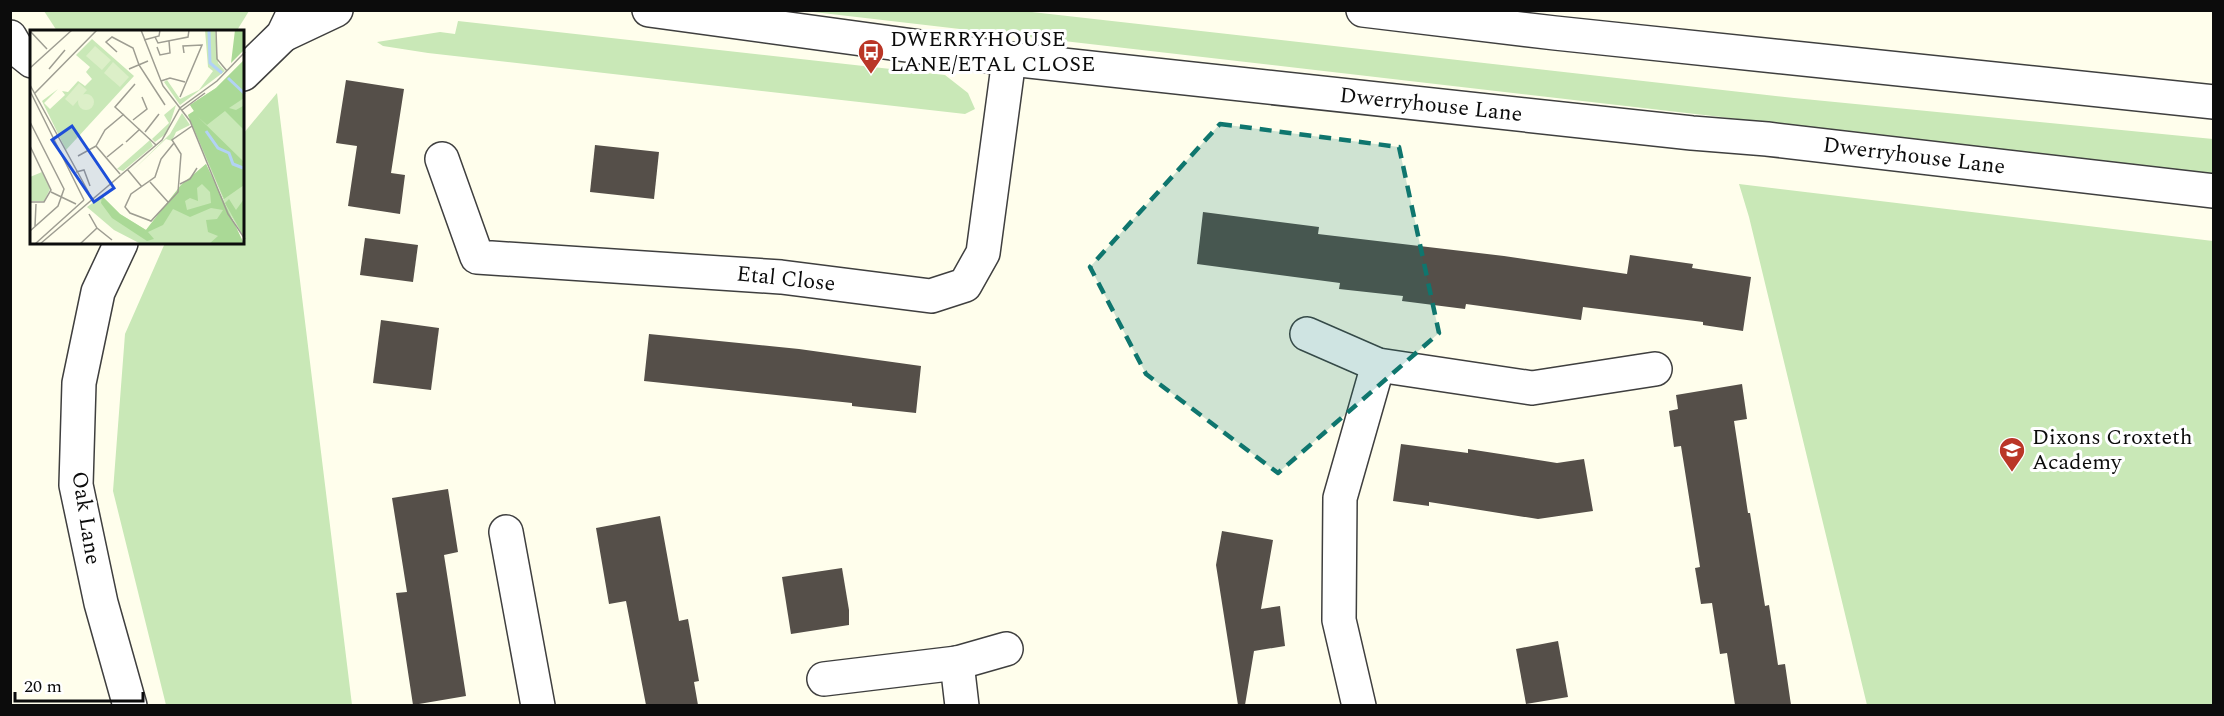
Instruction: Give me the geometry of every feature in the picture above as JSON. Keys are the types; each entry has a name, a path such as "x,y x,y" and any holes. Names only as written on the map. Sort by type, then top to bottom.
{"street":[{"path":"244,73 289,23 336,10"},
{"name":"Dwerryhouse Lane","path":"649,10 1009,59 1692,133 1767,139 2214,191"},
{"path":"1363,10 1555,33 2214,102"},
{"path":"10,38 17,50 30,60"},
{"name":"Etal Close","path":"442,159 477,257 781,277 931,296 964,285 983,253 1009,59"},
{"name":"Oak Lane","path":"94,244 98,292"},
{"name":"Oak Lane","path":"121,244 98,292 79,384 76,485 101,603 130,705"},
{"path":"1307,334 1378,365 1532,388 1655,369"},
{"path":"1359,705 1339,620 1340,498 1378,365"},
{"path":"507,532 538,705"},
{"path":"824,679 957,663 1005,649"},
{"path":"957,663 962,705"}],"highlighted area":[{"path":"1220,124 1399,147 1439,333 1278,473 1146,374 1090,267"}],"green space":[{"path":"44,11 249,11 237,30 56,30"},
{"path":"805,11 1023,11 1794,98 2213,139 2213,174"},
{"path":"458,21 945,75 968,93 975,109 965,114 428,53 383,46 377,42 440,32 455,34"},
{"path":"277,93 352,705 166,705 113,491 125,334 165,244 244,244 244,133"},
{"name":"Dixons Croxteth Academy","path":"1739,184 2213,241 2213,705 1867,705 1749,217"}],"building":[{"path":"346,80 404,89 391,173 405,175 400,214 348,206 357,146 336,143"},
{"path":"595,145 659,152 654,199 590,192"},
{"path":"1203,212 1319,227 1318,234 1504,256 1627,274 1630,255 1693,264 1692,268 1751,277 1743,331 1703,325 1703,322 1583,307 1581,320 1466,304 1465,309 1402,301 1403,296 1339,289 1340,283 1197,264"},
{"path":"365,238 418,245 413,282 360,275"},
{"path":"381,320 439,328 431,390 373,383"},
{"path":"649,334 799,349 921,366 916,413 852,406 852,403 644,381"},
{"path":"1742,384 1747,419 1734,421 1748,513 1750,513 1765,606 1769,605 1778,665 1785,664 1791,705 1735,705 1727,653 1720,654 1712,603 1701,604 1695,568 1700,567 1681,446 1674,447 1669,411 1678,409 1676,395"},
{"path":"1401,444 1468,453 1468,449 1557,463 1584,459 1593,511 1538,519 1429,502 1429,506 1393,501"},
{"path":"448,489 458,552 444,555 466,696 413,705 396,593 407,592 392,498"},
{"path":"660,516 679,621 688,619 699,681 694,682 698,705 646,705 626,601 609,604 596,528"},
{"path":"1222,531 1273,540 1261,609 1280,606 1285,646 1254,651 1245,705 1238,705 1216,565"},
{"path":"842,568 849,610 849,625 791,634 782,577"},
{"path":"1558,641 1568,697 1526,704 1516,649"}],"place":[{"name":"DWERRYHOUSE LANE/ETAL CLOSE","path":"871,75"},
{"name":"Dixons Croxteth Academy","path":"2012,473"}]}
